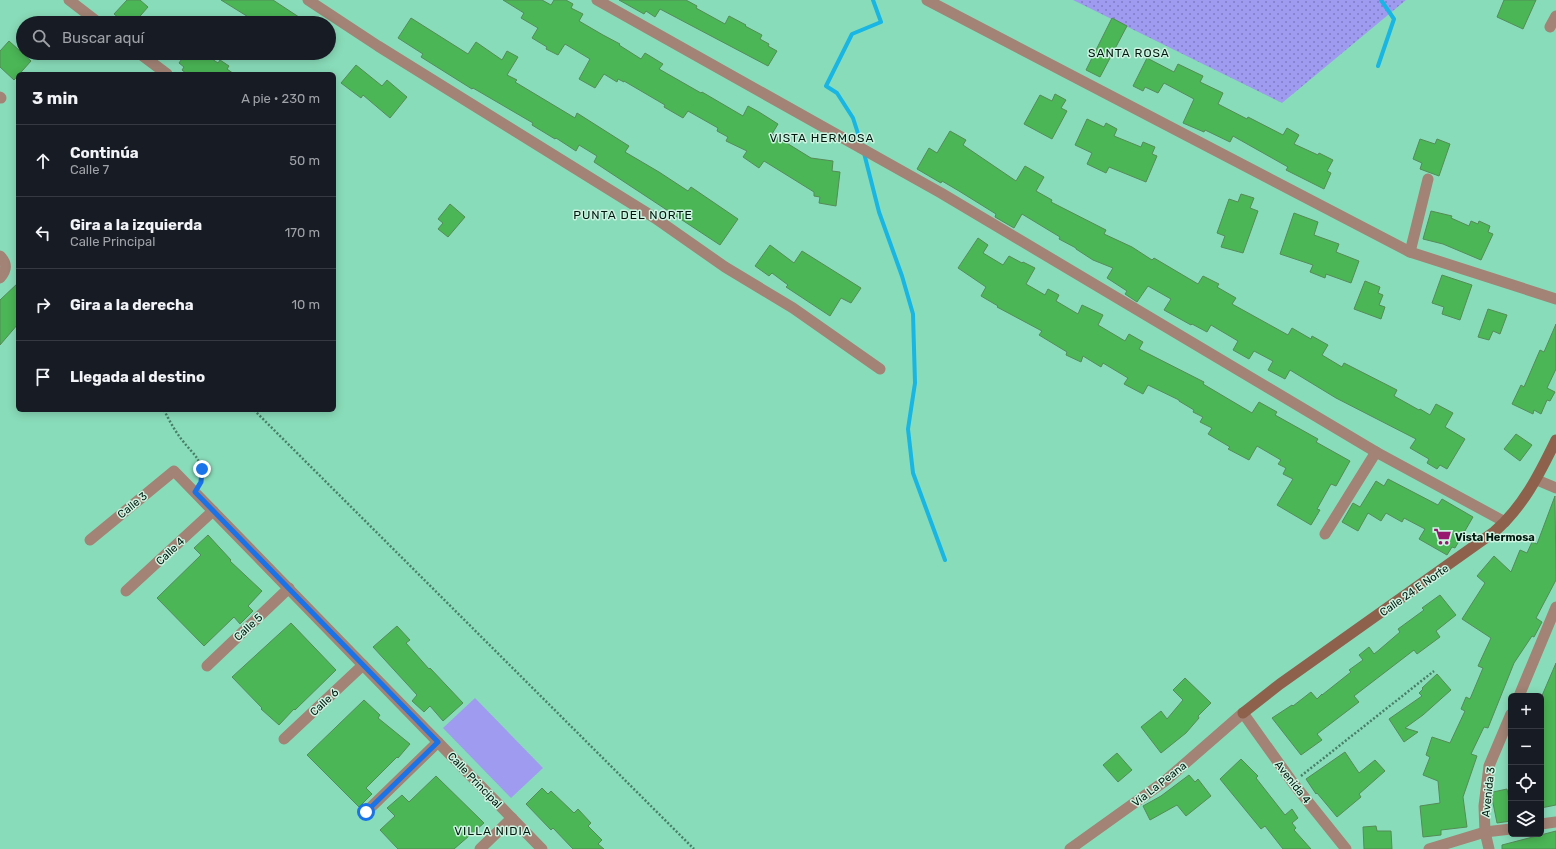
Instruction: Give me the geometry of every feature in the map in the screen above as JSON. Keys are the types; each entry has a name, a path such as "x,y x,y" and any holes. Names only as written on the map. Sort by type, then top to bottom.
{"main road":[{"name":"Calle 24 E Norte","path":"1243,713 1280,684 1490,536 1505,522 1537,480 1556,440"}],"street":[{"path":"69,0 90,16"},
{"path":"308,0 333,16"},
{"path":"597,0 941,193 1376,452 1505,522"},
{"path":"927,0 1410,252 1556,299"},
{"path":"1550,27 1556,16"},
{"path":"336,18 655,218 725,268 793,308 880,369"},
{"path":"148,60 164,72"},
{"path":"1410,252 1428,179"},
{"path":"0,256 5,261 6,271 0,278"},
{"path":"1325,534 1376,452"},
{"name":"Calle Principal","path":"174,471 542,849"},
{"name":"Calle 3","path":"90,540 174,471"},
{"path":"1537,480 1556,488"},
{"name":"Calle 4","path":"126,591 213,511"},
{"name":"Calle 5","path":"207,666 289,588"},
{"path":"1519,693 1556,607"},
{"name":"Calle 6","path":"284,739 363,665"},
{"name":"Avenida 4","path":"1243,713 1293,783 1346,849"},
{"name":"Vía La Peana","path":"1070,849 1165,781 1243,713"},
{"name":"Avenida 3","path":"1489,849 1485,832 1484,806 1489,766 1508,721"},
{"path":"366,812 438,742"},
{"path":"480,849 512,818"},
{"path":"1544,824 1556,822"},
{"path":"1429,849 1485,832 1508,829"}],"path":[{"path":"165,412 182,440 195,455 202,469 201,482 195,492"},
{"path":"256,412 694,849"},
{"path":"1293,783 1434,671"}],"shaded area":[{"path":"1073,0 1406,0 1282,103"},
{"path":"475,698 543,768 511,798 443,728"}],"building":[{"path":"127,0 140,0 148,7 140,16 116,16 114,14"},
{"path":"221,0 273,0 297,16 247,16"},
{"path":"503,0 542,0 551,5 554,0 566,0 573,4 571,8 583,14 579,21 620,44 619,45 641,59 645,53 663,64 659,69 743,116 748,106 759,112 778,124 772,134 811,158 833,161 832,171 840,172 836,206 819,203 820,197 814,196 814,192 764,161 759,168 743,157 747,151 726,141 728,137 717,131 718,128 688,111 683,118 664,107 665,105 624,81 618,79 617,82 604,74 595,88 579,79 590,59 565,44 558,55 546,49 547,47 532,38 538,28 521,18 524,13"},
{"path":"619,0 686,0 697,6 696,8 725,24 729,16 746,25 745,26 762,35 760,39 777,51 768,66 660,9 655,17 646,11 644,14"},
{"path":"1504,0 1536,0 1523,29 1497,17"},
{"path":"411,18 468,54 476,42 502,60 507,51 518,57 507,75 517,80 515,82 575,118 577,113 629,146 625,152 688,191 691,187 738,219 720,245 594,162 597,156 579,145 576,151 532,125 533,123 473,88 472,89 421,57 423,54 398,38"},
{"path":"1112,18 1127,26 1100,77 1086,70"},
{"path":"9,41 16,47 16,60 31,61 21,72 16,72 16,78 14,80 0,67 0,51"},
{"path":"1147,58 1174,72 1178,64 1203,76 1200,82 1223,93 1218,104 1283,135 1287,128 1299,135 1294,144 1333,160 1327,171 1331,173 1324,189 1286,170 1288,167 1233,136 1230,142 1205,130 1204,132 1183,123 1194,99 1164,83 1158,93 1145,87 1143,91 1133,86"},
{"path":"181,60 214,60 218,63 220,60 229,66 227,69 231,72 184,72 182,70 184,67 179,63"},
{"path":"356,65 382,86 387,80 407,97 390,118 363,95 361,98 341,83"},
{"path":"1055,94 1066,100 1061,108 1067,111 1052,139 1024,124 1040,95 1052,101"},
{"path":"1087,119 1104,127 1106,123 1117,129 1114,136 1141,147 1143,142 1155,147 1152,154 1157,156 1146,182 1109,167 1106,173 1087,164 1092,153 1075,145"},
{"path":"950,131 966,140 963,145 1016,181 1025,166 1044,177 1036,191 1052,200 1051,202 1106,230 1104,234 1132,247 1152,260 1154,258 1198,284 1203,276 1219,284 1217,287 1236,298 1232,304 1288,335 1292,328 1311,339 1312,336 1328,345 1322,355 1342,367 1344,363 1397,390 1394,396 1419,410 1420,409 1430,415 1436,404 1453,413 1445,427 1465,439 1447,469 1440,465 1437,469 1427,463 1429,459 1410,448 1416,439 1336,398 1290,370 1285,379 1268,370 1273,361 1254,351 1249,359 1233,350 1238,341 1211,325 1207,332 1164,310 1171,299 1148,286 1137,302 1125,294 1127,291 1107,278 1113,268 1093,260 1076,248 1059,239 1060,237 1022,214 1014,228 995,217 996,214 959,191 942,181 941,183 917,169 929,148 937,153"},
{"path":"1420,139 1435,144 1437,139 1450,144 1439,176 1420,169 1422,163 1413,159"},
{"path":"1241,194 1254,198 1250,208 1258,211 1243,253 1221,247 1225,236 1217,233 1229,199 1238,202"},
{"path":"450,204 465,217 448,237 438,229 443,223 438,219"},
{"path":"1431,211 1452,216 1451,218 1469,226 1471,221 1478,224 1479,221 1490,226 1488,232 1493,234 1481,260 1443,244 1423,239"},
{"path":"1294,213 1318,222 1314,235 1339,244 1336,252 1359,261 1351,283 1326,274 1325,278 1310,272 1313,265 1280,254"},
{"path":"978,238 988,245 983,253 1003,265 1009,256 1035,268 1026,284 1045,295 1048,289 1059,295 1056,301 1078,314 1082,305 1103,315 1098,325 1125,341 1129,334 1143,342 1139,349 1204,382 1203,384 1252,413 1259,402 1277,412 1275,415 1318,439 1316,442 1350,461 1336,486 1331,484 1317,509 1320,510 1311,525 1277,505 1293,479 1283,474 1286,468 1278,464 1281,460 1257,446 1249,460 1228,449 1230,447 1208,434 1212,428 1200,422 1203,417 1193,412 1194,410 1179,400 1148,385 1143,394 1124,384 1128,378 1103,363 1101,367 1083,356 1081,362 1066,355 1067,352 1039,335 1042,331 997,307 998,306 981,296 986,287 958,268"},
{"path":"770,245 794,263 802,251 861,288 851,303 841,298 830,316 786,287 788,285 772,273 769,276 755,266"},
{"path":"1442,275 1472,285 1460,320 1442,314 1444,307 1432,303"},
{"path":"1365,281 1380,287 1378,293 1383,295 1379,305 1385,307 1381,319 1354,309"},
{"path":"16,285 16,326 0,345 0,300"},
{"path":"1488,309 1507,315 1500,334 1493,331 1489,340 1478,337"},
{"path":"1556,324 1556,369 1547,388 1555,392 1550,401 1547,400 1541,414 1534,410 1533,414 1512,404 1521,385 1524,387 1540,350 1544,352"},
{"path":"1516,434 1532,445 1520,461 1504,449"},
{"path":"1388,479 1438,505 1442,499 1473,517 1455,548 1452,547 1447,555 1419,539 1425,529 1404,518 1402,522 1386,513 1381,521 1368,513 1358,531 1342,522 1353,503 1360,507 1376,481 1384,486"},
{"path":"1555,496 1556,580 1536,618 1542,622 1534,637 1532,636 1514,663 1488,728 1484,727 1471,754 1477,756 1463,797 1467,827 1441,830 1441,835 1423,837 1420,806 1440,803 1438,781 1423,775 1430,757 1426,755 1432,737 1450,743 1465,711 1461,709 1466,697 1470,699 1483,668 1478,666 1491,638 1462,619 1485,583 1477,576 1494,556 1511,572 1520,550 1527,553 1532,542 1537,544"},
{"path":"208,535 231,560 230,561 262,591 248,606 253,611 240,624 234,617 204,646 157,598 201,555 194,548"},
{"path":"1440,595 1456,615 1436,631 1440,637 1417,654 1414,650 1354,696 1359,702 1317,734 1322,740 1301,755 1272,718 1292,705 1293,706 1311,692 1317,699 1351,672 1349,670 1363,660 1359,655 1369,647 1374,654 1400,632 1398,629 1424,610 1422,608"},
{"path":"291,623 336,670 279,725 261,709 262,708 232,677"},
{"path":"397,626 410,640 406,643 429,669 430,668 463,703 443,721 430,706 424,712 412,701 417,695 373,647"},
{"path":"1556,663 1556,805 1544,807 1544,693"},
{"path":"1437,674 1451,690 1423,715 1405,728 1418,732 1404,742 1389,719 1422,696 1419,693 1423,689 1422,688"},
{"path":"1185,678 1211,703 1198,716 1199,718 1186,733 1161,753 1141,727 1161,711 1167,719 1183,700 1173,690"},
{"path":"364,700 380,715 378,718 410,744 398,758 397,757 366,788 372,794 359,807 307,755"},
{"path":"1345,752 1359,773 1375,760 1385,771 1359,794 1361,797 1337,817 1317,793 1316,794 1306,779"},
{"path":"1117,753 1132,770 1118,782 1103,765"},
{"path":"1241,759 1258,776 1256,778 1285,815 1292,809 1298,818 1292,823 1296,828 1294,830 1311,849 1283,849 1265,826 1261,829 1220,779"},
{"path":"1189,775 1195,782 1198,779 1211,796 1186,816 1177,805 1150,820 1143,806 1161,796"},
{"path":"436,776 484,823 454,849 398,849 380,830 395,816 387,808 402,795 409,802"},
{"path":"542,788 548,794 551,791 574,813 578,809 591,823 588,826 602,840 598,844 604,849 573,849 553,828 551,830 526,804"},
{"path":"1507,789 1508,821 1497,823 1492,798 1493,792"},
{"path":"1376,826 1377,831 1391,831 1392,849 1364,849 1363,827"},
{"path":"1556,831 1556,849 1502,849 1502,845 1533,837 1544,837 1544,834"}],"waterway":[{"path":"862,146 853,118 837,93 826,86 852,34 881,22 873,0"},
{"path":"1378,66 1394,19 1381,0"},
{"path":"864,153 879,212 902,276 913,314 915,383 908,429 913,473 945,560"}],"place":[{"name":"Vista Hermosa","path":"1442,537"}],"district":[{"name":"SANTA ROSA","path":"1129,53"},
{"name":"VISTA HERMOSA","path":"822,138"},
{"name":"PUNTA DEL NORTE","path":"633,215"},
{"name":"VILLA NIDIA","path":"493,831"}],"route":[{"path":"202,469 201,482 195,492 438,742 366,812"}]}
